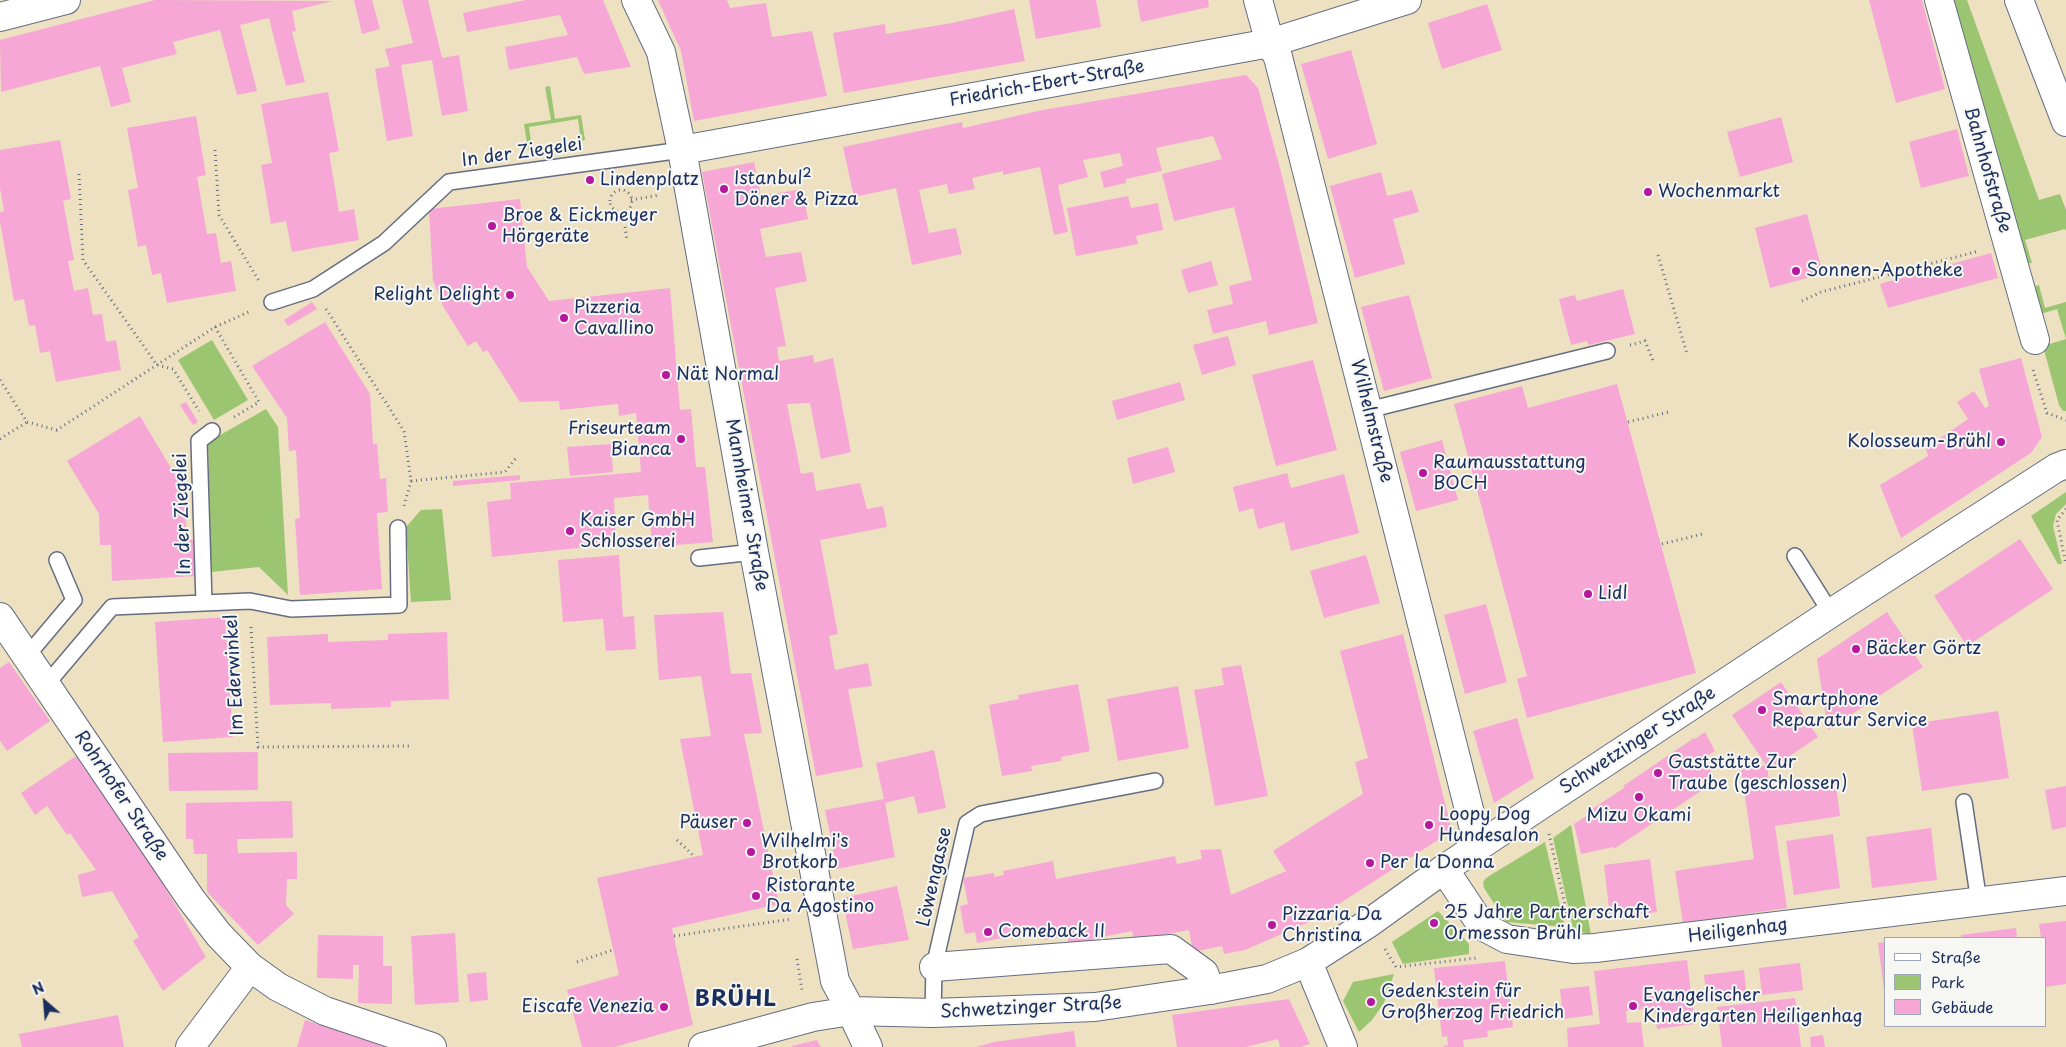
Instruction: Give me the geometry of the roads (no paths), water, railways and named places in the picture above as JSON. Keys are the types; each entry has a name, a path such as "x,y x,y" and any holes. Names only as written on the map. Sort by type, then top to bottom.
{"street":[{"path":"0,17 66,0"},
{"name":"Mannheimer Straße","path":"636,0 661,52 682,150 754,552 835,981 868,1047"},
{"name":"Wilhelmstraße","path":"1258,0 1270,43 1278,57 1474,829 1483,843"},
{"name":"Friedrich-Ebert-Straße","path":"682,150 1270,43 1407,0"},
{"name":"Bahnhofstraße","path":"1939,0 2035,340"},
{"path":"2019,0 2066,122"},
{"name":"Schwetzinger Straße","path":"703,1047 813,1017 851,1011 933,1013 1095,1007 1210,990 1267,979 1308,962 1369,923 1483,843 2063,461"},
{"name":"Rohrhofer Straße","path":"0,617 191,899 219,935 250,967 278,987 325,1011 432,1047"},
{"name":"Heiligenhag","path":"1444,869 1482,926 1506,939 1573,949 1595,948 2066,891"},
{"path":"934,967 1171,950 1204,973 1210,990"},
{"path":"1308,962 1343,1047"},
{"path":"190,1047 250,967"}],"lane":[{"name":"In der Ziegelei","path":"272,302 313,289 384,243 449,182 682,150"},
{"path":"1368,410 1607,351"},
{"name":"In der Ziegelei","path":"204,603 199,440 212,430"},
{"name":"Im Ederwinkel","path":"46,685 112,607 250,601 291,609 399,605 398,528"},
{"path":"699,558 754,552"},
{"path":"1795,556 1831,614"},
{"path":"26,657 74,600 57,560"},
{"name":"Löwengasse","path":"933,1013 934,967 967,823 981,814 1155,781"},
{"path":"1964,802 1979,902"}],"place":[{"name":"Lindenplatz","path":"590,180"},
{"name":"Istanbul² Döner & Pizza","path":"724,189"},
{"name":"Wochenmarkt","path":"1648,192"},
{"name":"Broe & Eickmeyer Hörgeräte","path":"492,226"},
{"name":"Sonnen-Apotheke","path":"1796,271"},
{"name":"Relight Delight","path":"510,295"},
{"name":"Pizzeria Cavallino","path":"564,318"},
{"name":"Nät Normal","path":"666,375"},
{"name":"Friseurteam Bianca","path":"681,439"},
{"name":"Kolosseum-Brühl","path":"2001,442"},
{"name":"Raumausstattung BOCH","path":"1423,473"},
{"name":"Kaiser GmbH Schlosserei","path":"570,531"},
{"name":"Lidl","path":"1588,594"},
{"name":"Bäcker Görtz","path":"1856,649"},
{"name":"Smartphone Reparatur Service","path":"1762,710"},
{"name":"Gaststätte Zur Traube (geschlossen)","path":"1658,773"},
{"name":"Mizu Okami","path":"1639,797"},
{"name":"Päuser","path":"747,823"},
{"name":"Loopy Dog Hundesalon","path":"1429,825"},
{"name":"Wilhelmi's Brotkorb","path":"751,852"},
{"name":"Per la Donna","path":"1370,863"},
{"name":"Ristorante Da Agostino","path":"756,896"},
{"name":"25 Jahre Partnerschaft Ormesson Brühl","path":"1434,923"},
{"name":"Pizzaria Da Christina","path":"1272,925"},
{"name":"Comeback II","path":"988,932"},
{"name":"Gedenkstein für Großherzog Friedrich","path":"1371,1002"},
{"name":"Evangelischer Kindergarten Heiligenhag","path":"1633,1006"},
{"name":"Eiscafe Venezia","path":"664,1007"}],"district":[{"name":"BRÜHL","path":"736,1000"}]}
